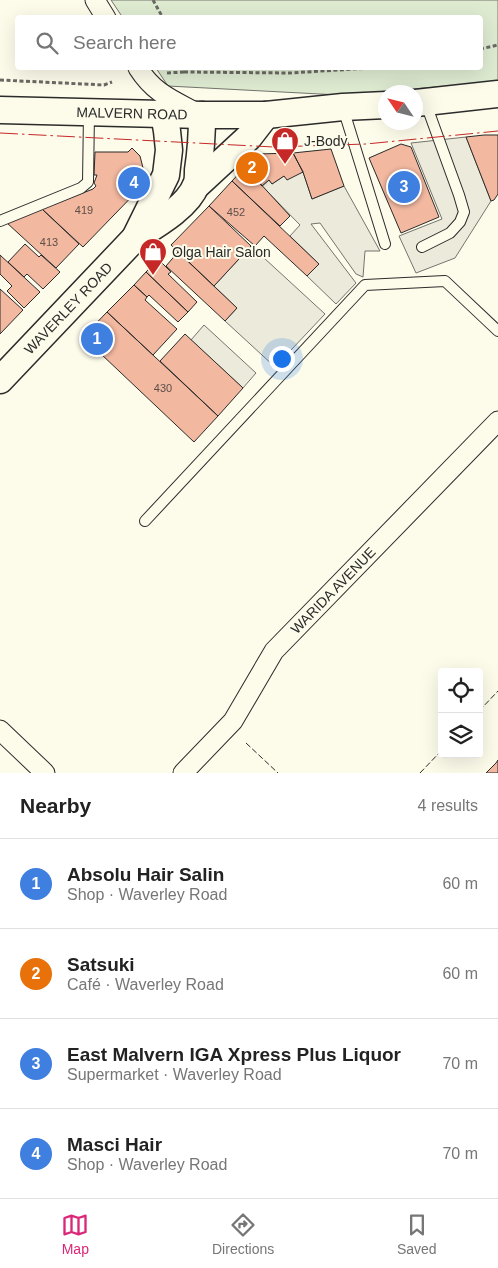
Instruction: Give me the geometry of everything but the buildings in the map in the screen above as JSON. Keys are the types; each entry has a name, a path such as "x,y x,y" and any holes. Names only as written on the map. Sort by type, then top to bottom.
{"main road":[{"name":"MALVERN ROAD","path":"0,110 89,112 161,93 202,116 266,115"},
{"name":"WAVERLEY ROAD","path":"135,238 166,175 169,150 161,93"},
{"path":"423,103 498,94"},
{"path":"266,115 378,105"},
{"name":"WAVERLEY ROAD","path":"0,380 135,238 161,222 177,209 196,186 249,137 266,115"},
{"path":"196,186 202,149 202,116"}],"street":[{"path":"94,0 104,15"},
{"path":"139,70 161,93"},
{"name":"WARIDA AVENUE","path":"183,773 233,721 274,651 498,421"},
{"path":"0,730 45,773"}],"lane":[{"path":"343,107 385,244"},
{"path":"422,248 450,233 460,222 464,212 423,110"},
{"path":"0,221 81,188 88,182 89,112"},
{"path":"145,521 365,285 445,281 498,331"}],"path":[{"path":"153,0 161,15"},
{"path":"483,48 498,45"},
{"path":"161,93 184,70 290,73 338,70"},
{"path":"0,80 104,85 112,82"}],"green space":[{"path":"111,0 498,0 498,82 423,88 423,85 378,85 378,92 339,95 168,86 157,70 483,70 483,15 121,15"}],"shaded area":[{"path":"466,137 491,201 455,258 416,273 399,236 442,219 411,143"},
{"path":"303,172 312,199 344,186 380,251 365,251 363,277 356,274 320,223 311,224 356,283 336,304 307,276 319,264 290,236 300,225 262,186 269,180 272,184 284,176"},
{"path":"251,246 325,314 275,367 225,321 237,308 214,286"},
{"path":"204,325 256,373 243,388 191,340"}],"fence":[{"path":"483,707 498,691"},
{"path":"246,743 278,773"},
{"path":"420,773 438,754"}],"power":[{"path":"0,133 274,147 366,144 498,131"}],"place":[{"name":"J-Body","path":"285,165"},
{"name":"Satsuki","path":"252,168"},
{"name":"Masci Hair","path":"134,183"},
{"name":"East Malvern IGA Xpress Plus Liquor","path":"404,187"},
{"name":"Olga Hair Salon","path":"153,276"},
{"name":"Absolu Hair Salin","path":"97,339"}]}
